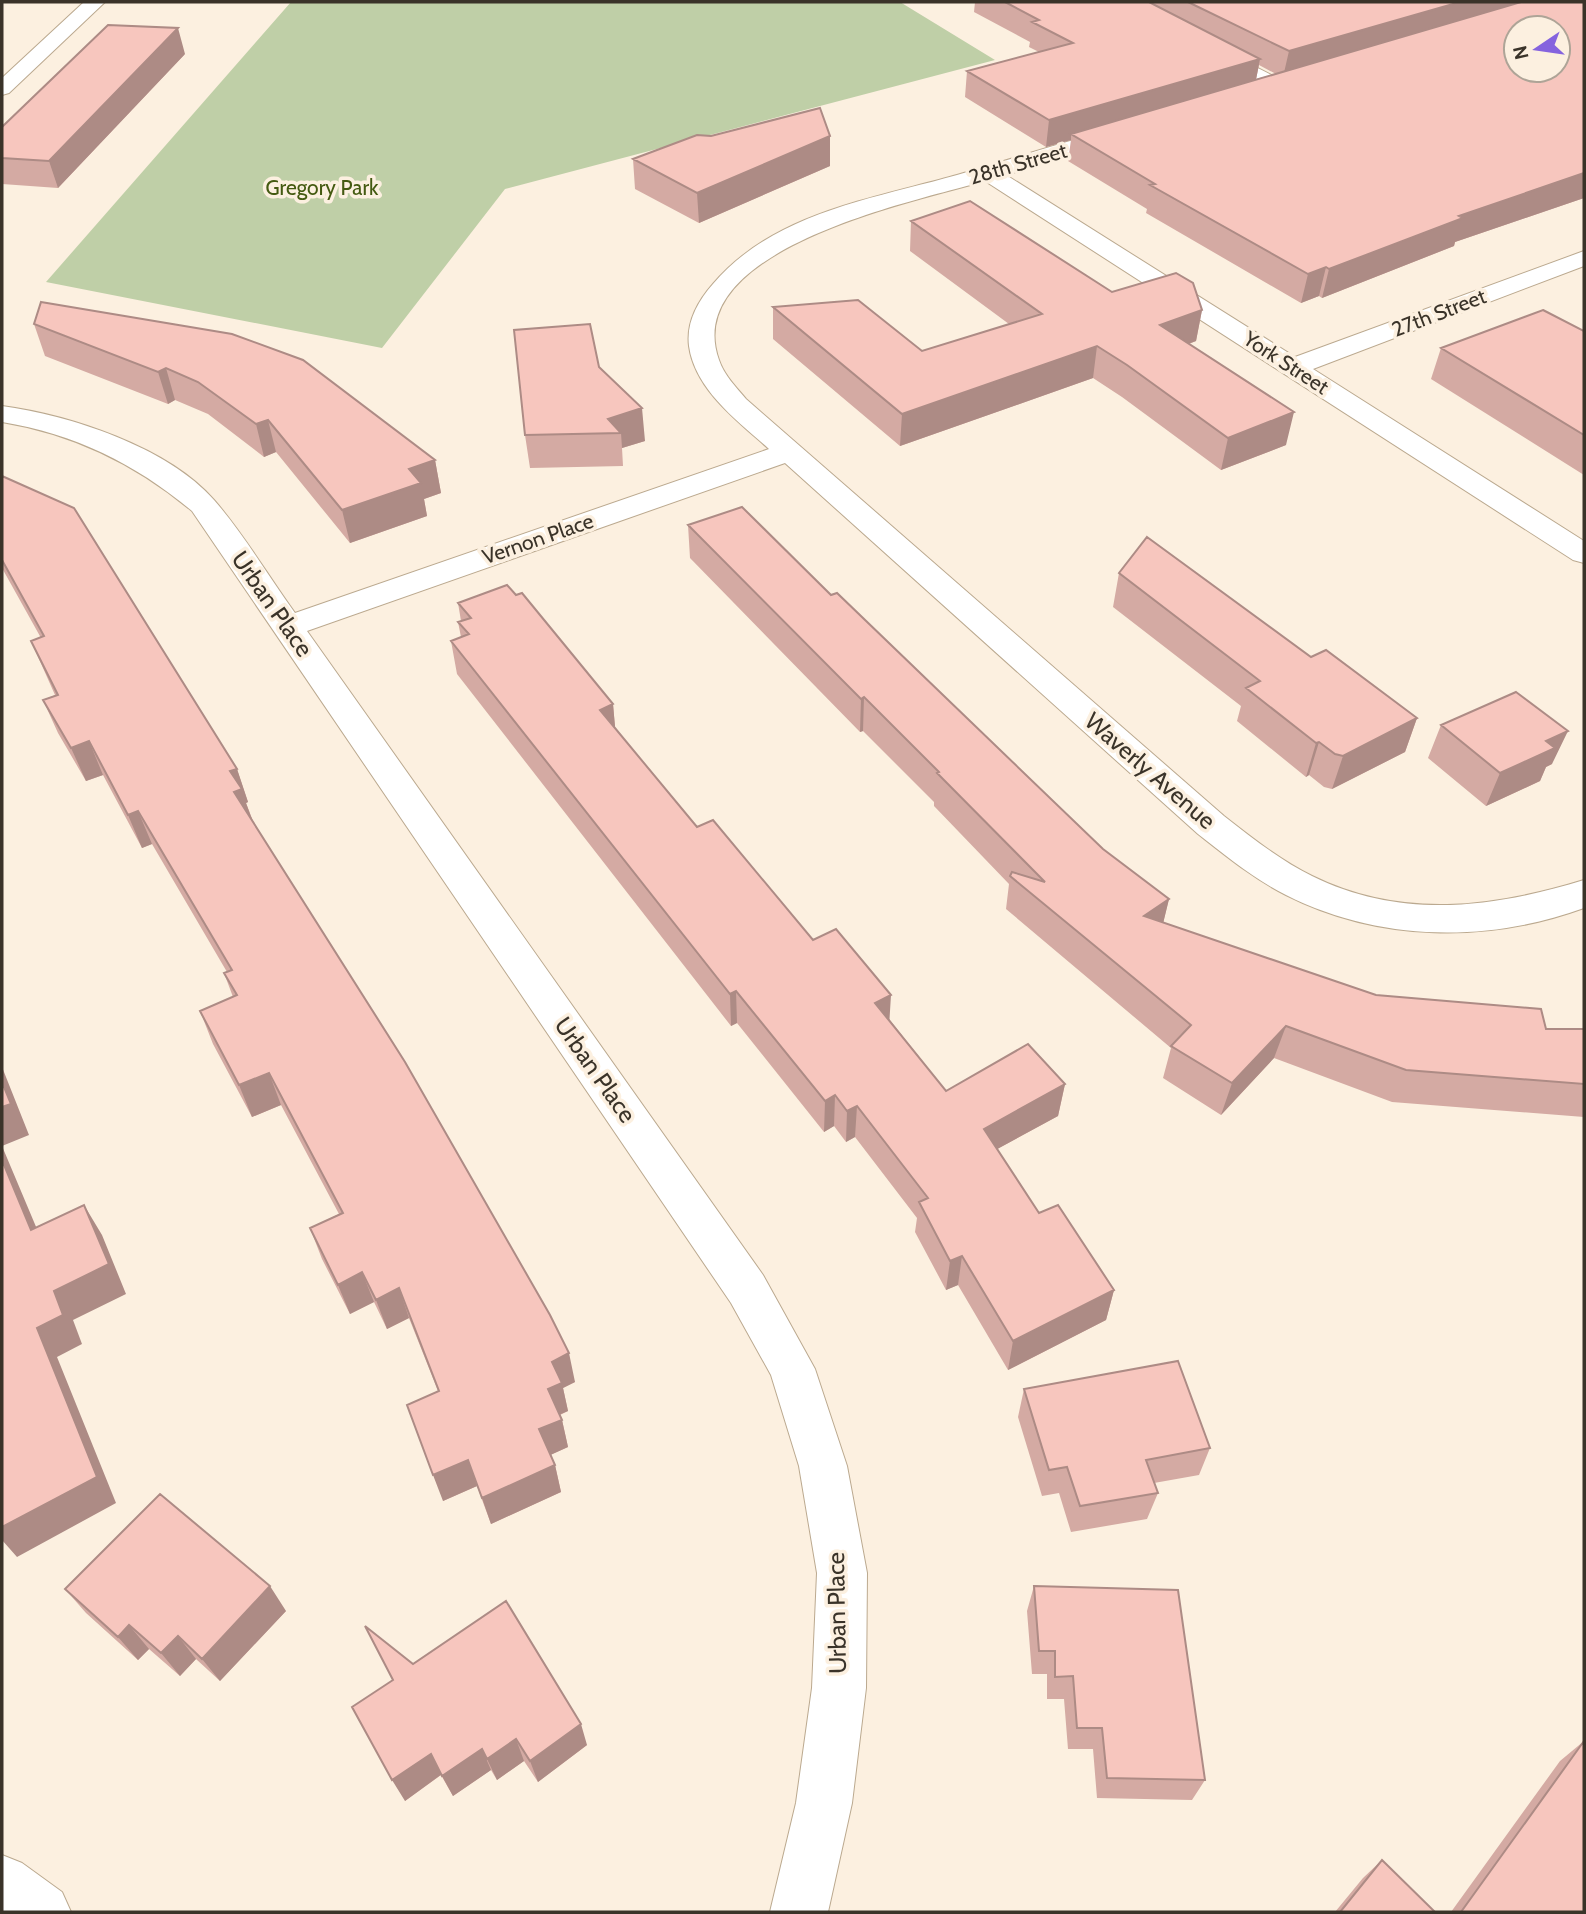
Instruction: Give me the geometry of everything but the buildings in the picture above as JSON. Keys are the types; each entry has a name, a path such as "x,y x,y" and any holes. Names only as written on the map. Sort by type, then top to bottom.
{"street":[{"path":"2,89 94,2"},
{"path":"1114,2 1280,87"},
{"path":"1253,94 1306,79"},
{"name":"28th Street","path":"789,452 736,405 714,379 703,352 701,329 709,306 724,284 743,264 799,231 1147,126"},
{"name":"York Street","path":"988,173 1584,554"},
{"name":"27th Street","path":"1293,368 1584,258"},
{"name":"Urban Place","path":"2,414 61,427 106,442 176,481 203,505 747,1289 792,1368 823,1466 842,1573 837,1701 824,1803 799,1912"},
{"name":"Vernon Place","path":"287,626 789,452"},
{"name":"Waverly Avenue","path":"789,452 1210,825 1257,861 1312,891 1377,914 1440,919 1498,916 1553,907 1584,894"},
{"path":"2,1883 42,1912"}],"green space":[{"name":"Gregory Park","path":"291,2 900,2 995,60 505,189 382,348 46,282"}]}
